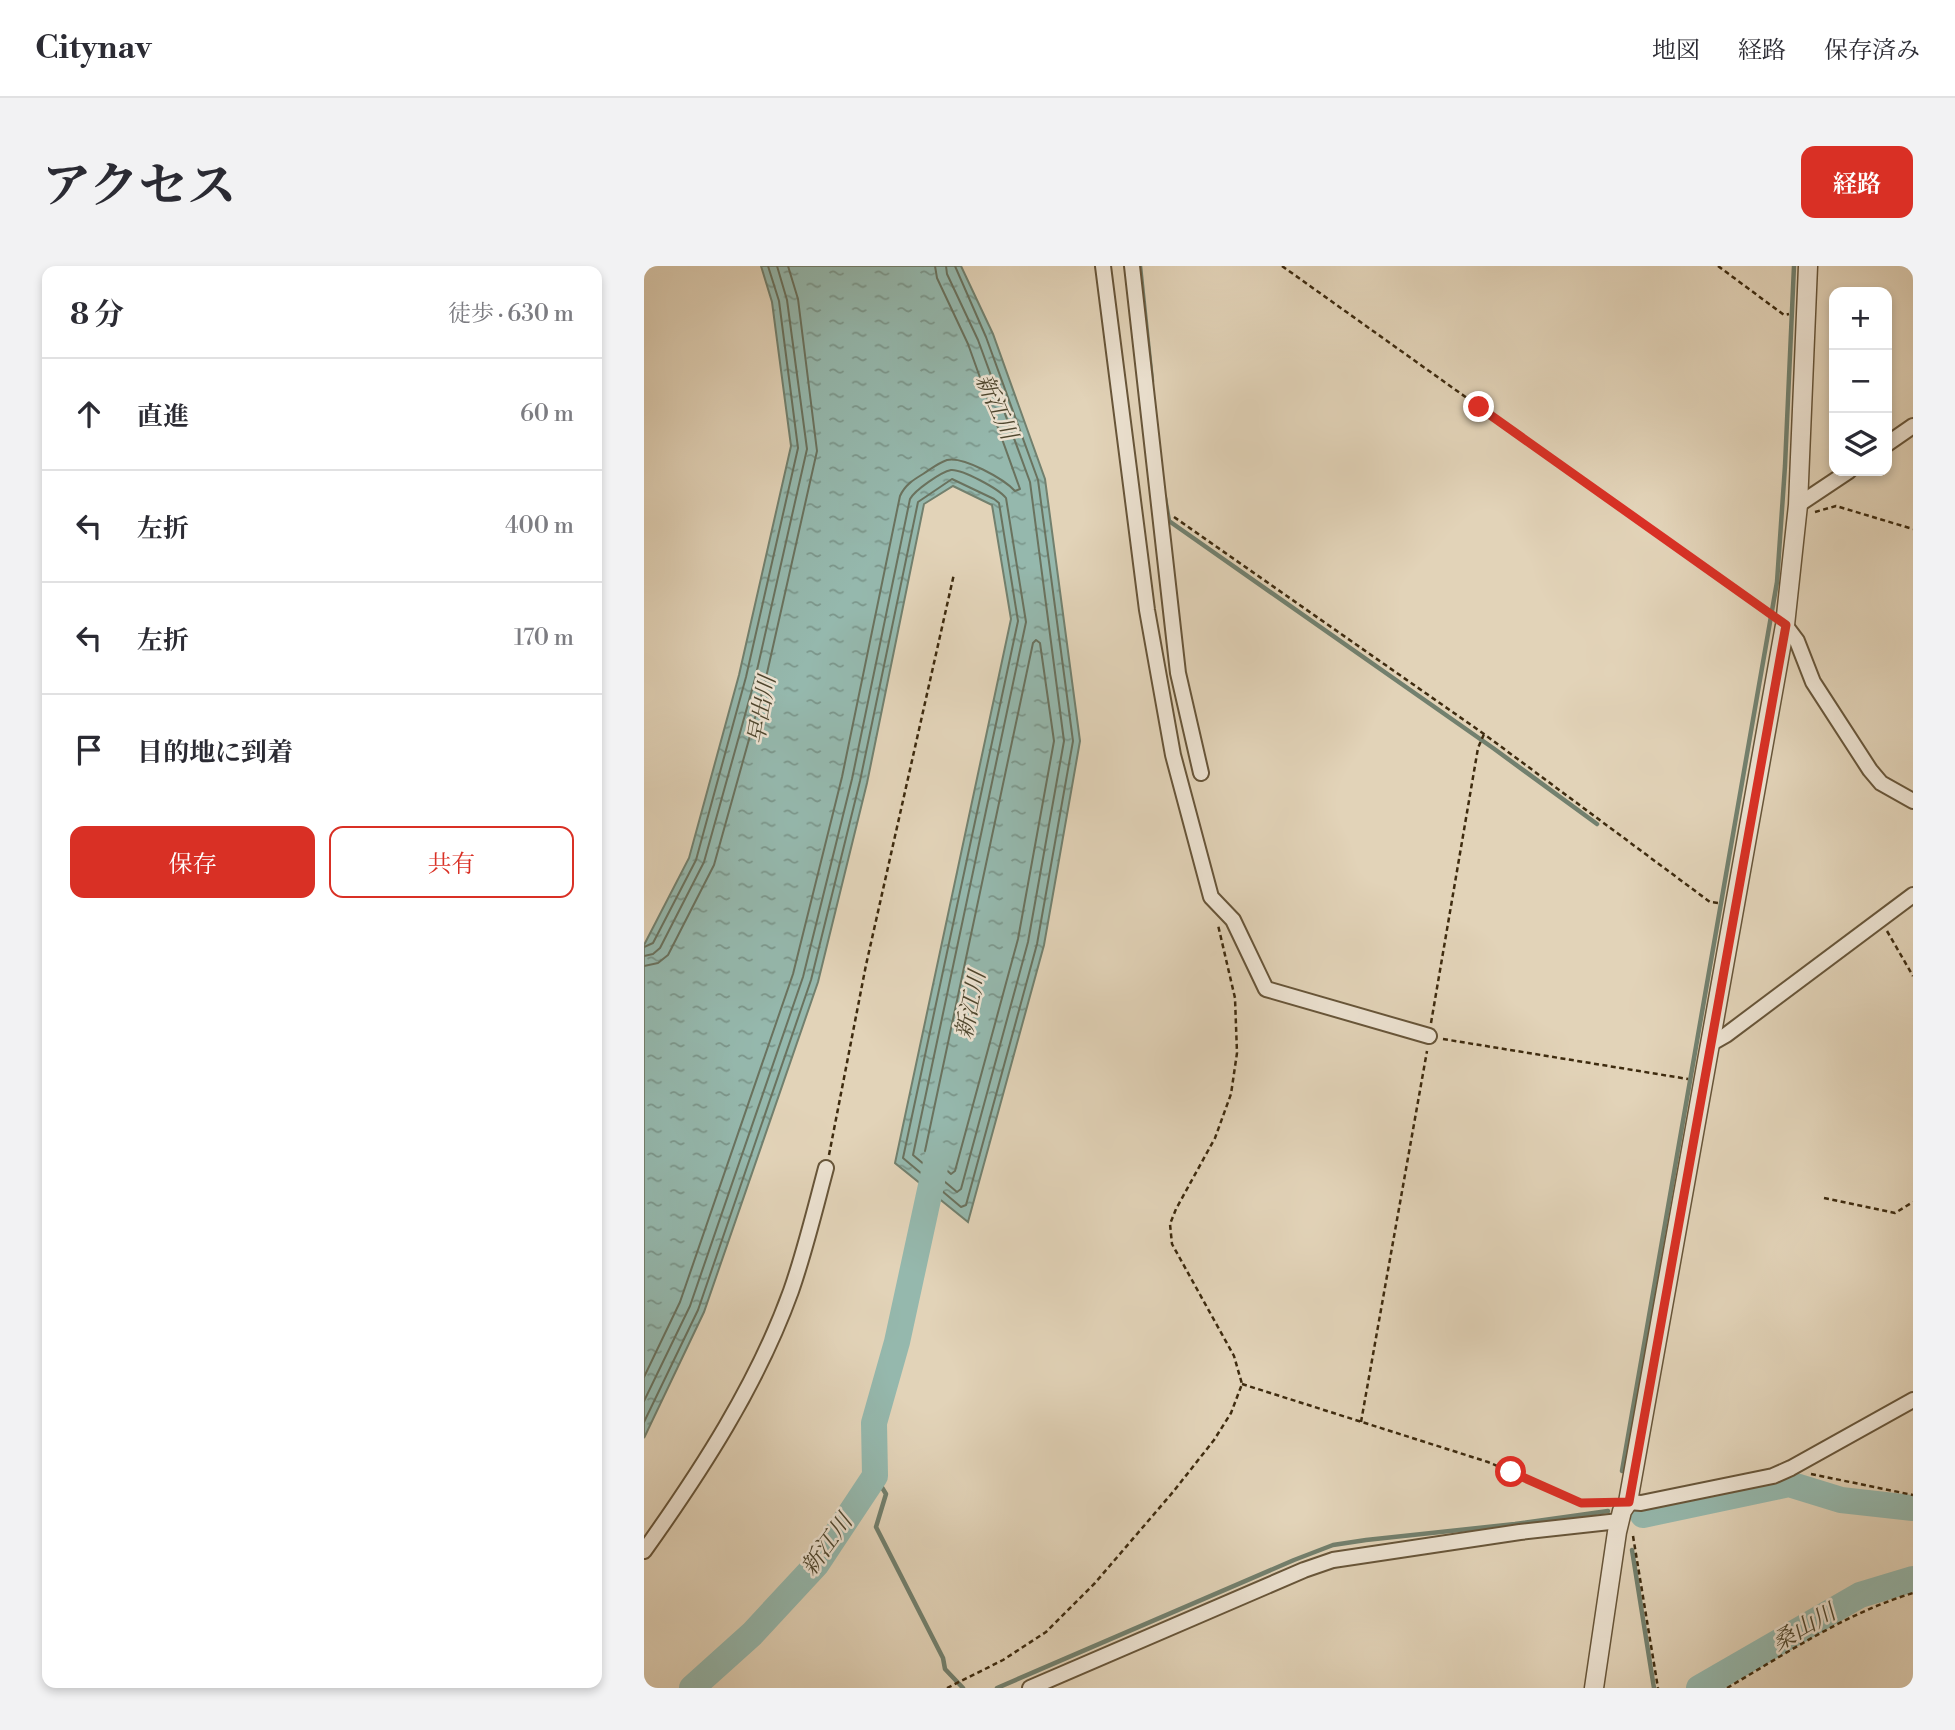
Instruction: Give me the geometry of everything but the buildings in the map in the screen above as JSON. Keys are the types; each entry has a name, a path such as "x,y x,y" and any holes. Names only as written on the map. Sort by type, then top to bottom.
{"street":[{"path":"1103,266 1147,610 1173,755 1211,897 1233,920 1266,989 1429,1036"},
{"path":"1132,266 1178,673 1201,773"},
{"path":"1594,1688 1618,1527 1622,1511 1629,1502 1786,625 1798,511 1808,266"},
{"path":"1892,441 1913,426"},
{"path":"1798,511 1843,476"},
{"path":"1786,625 1797,641 1813,682 1870,770 1881,783 1913,802"},
{"path":"1712,1043 1913,895"},
{"path":"644,1551 677,1505 730,1420 764,1351 790,1291 827,1168"},
{"path":"1629,1502 1641,1503 1773,1476 1913,1400"},
{"path":"1030,1688 1291,1575 1333,1560 1520,1532 1618,1527"}],"path":[{"path":"1282,266 1786,625"},
{"path":"1717,266 1784,315 1807,314"},
{"path":"1158,505 1484,734 1710,902 1736,903"},
{"path":"1798,511 1836,506 1913,528"},
{"path":"827,1168 866,965 954,574"},
{"path":"1360,1422 1478,748 1484,734"},
{"path":"1880,919 1913,976"},
{"path":"947,1688 1003,1660 1046,1632 1085,1592 1165,1502 1214,1440 1231,1413 1242,1384 1234,1356 1172,1244 1170,1224 1215,1138 1231,1094 1237,1053 1236,998 1217,922"},
{"path":"1429,1036 1705,1082"},
{"path":"1824,1198 1895,1213 1913,1202"},
{"path":"1242,1384 1488,1462 1581,1503 1629,1502"},
{"path":"1791,1468 1913,1495"},
{"path":"1618,1527 1633,1537 1658,1688"},
{"path":"1727,1688 1848,1618 1889,1600 1913,1594"}],"water":[{"name":"早出川","path":"761,266 961,266 993,334 1045,479 1080,741 1044,945 968,1222 895,1163 1011,619 992,505 953,486 924,504 867,783 818,982 704,1312 644,1438 644,945 689,858 739,675 791,446 772,302"}],"waterway":[{"path":"1140,266 1152,381"},
{"path":"1622,1471 1777,582 1794,266"},
{"path":"1165,498 1169,521 1597,824"},
{"name":"新江川","path":"692,1688 752,1634 816,1565 875,1476 874,1423 897,1342 937,1158"},
{"path":"875,1476 886,1494 876,1527 943,1658 945,1669 963,1688"},
{"path":"1643,1515 1789,1484 1841,1500 1913,1508"},
{"path":"997,1688 1333,1545 1608,1511"},
{"path":"1632,1550 1654,1688"},
{"name":"桑山川","path":"1699,1688 1860,1595 1913,1579"}],"route":[{"path":"1479,407 1786,625 1629,1502 1581,1503 1511,1472"}]}
